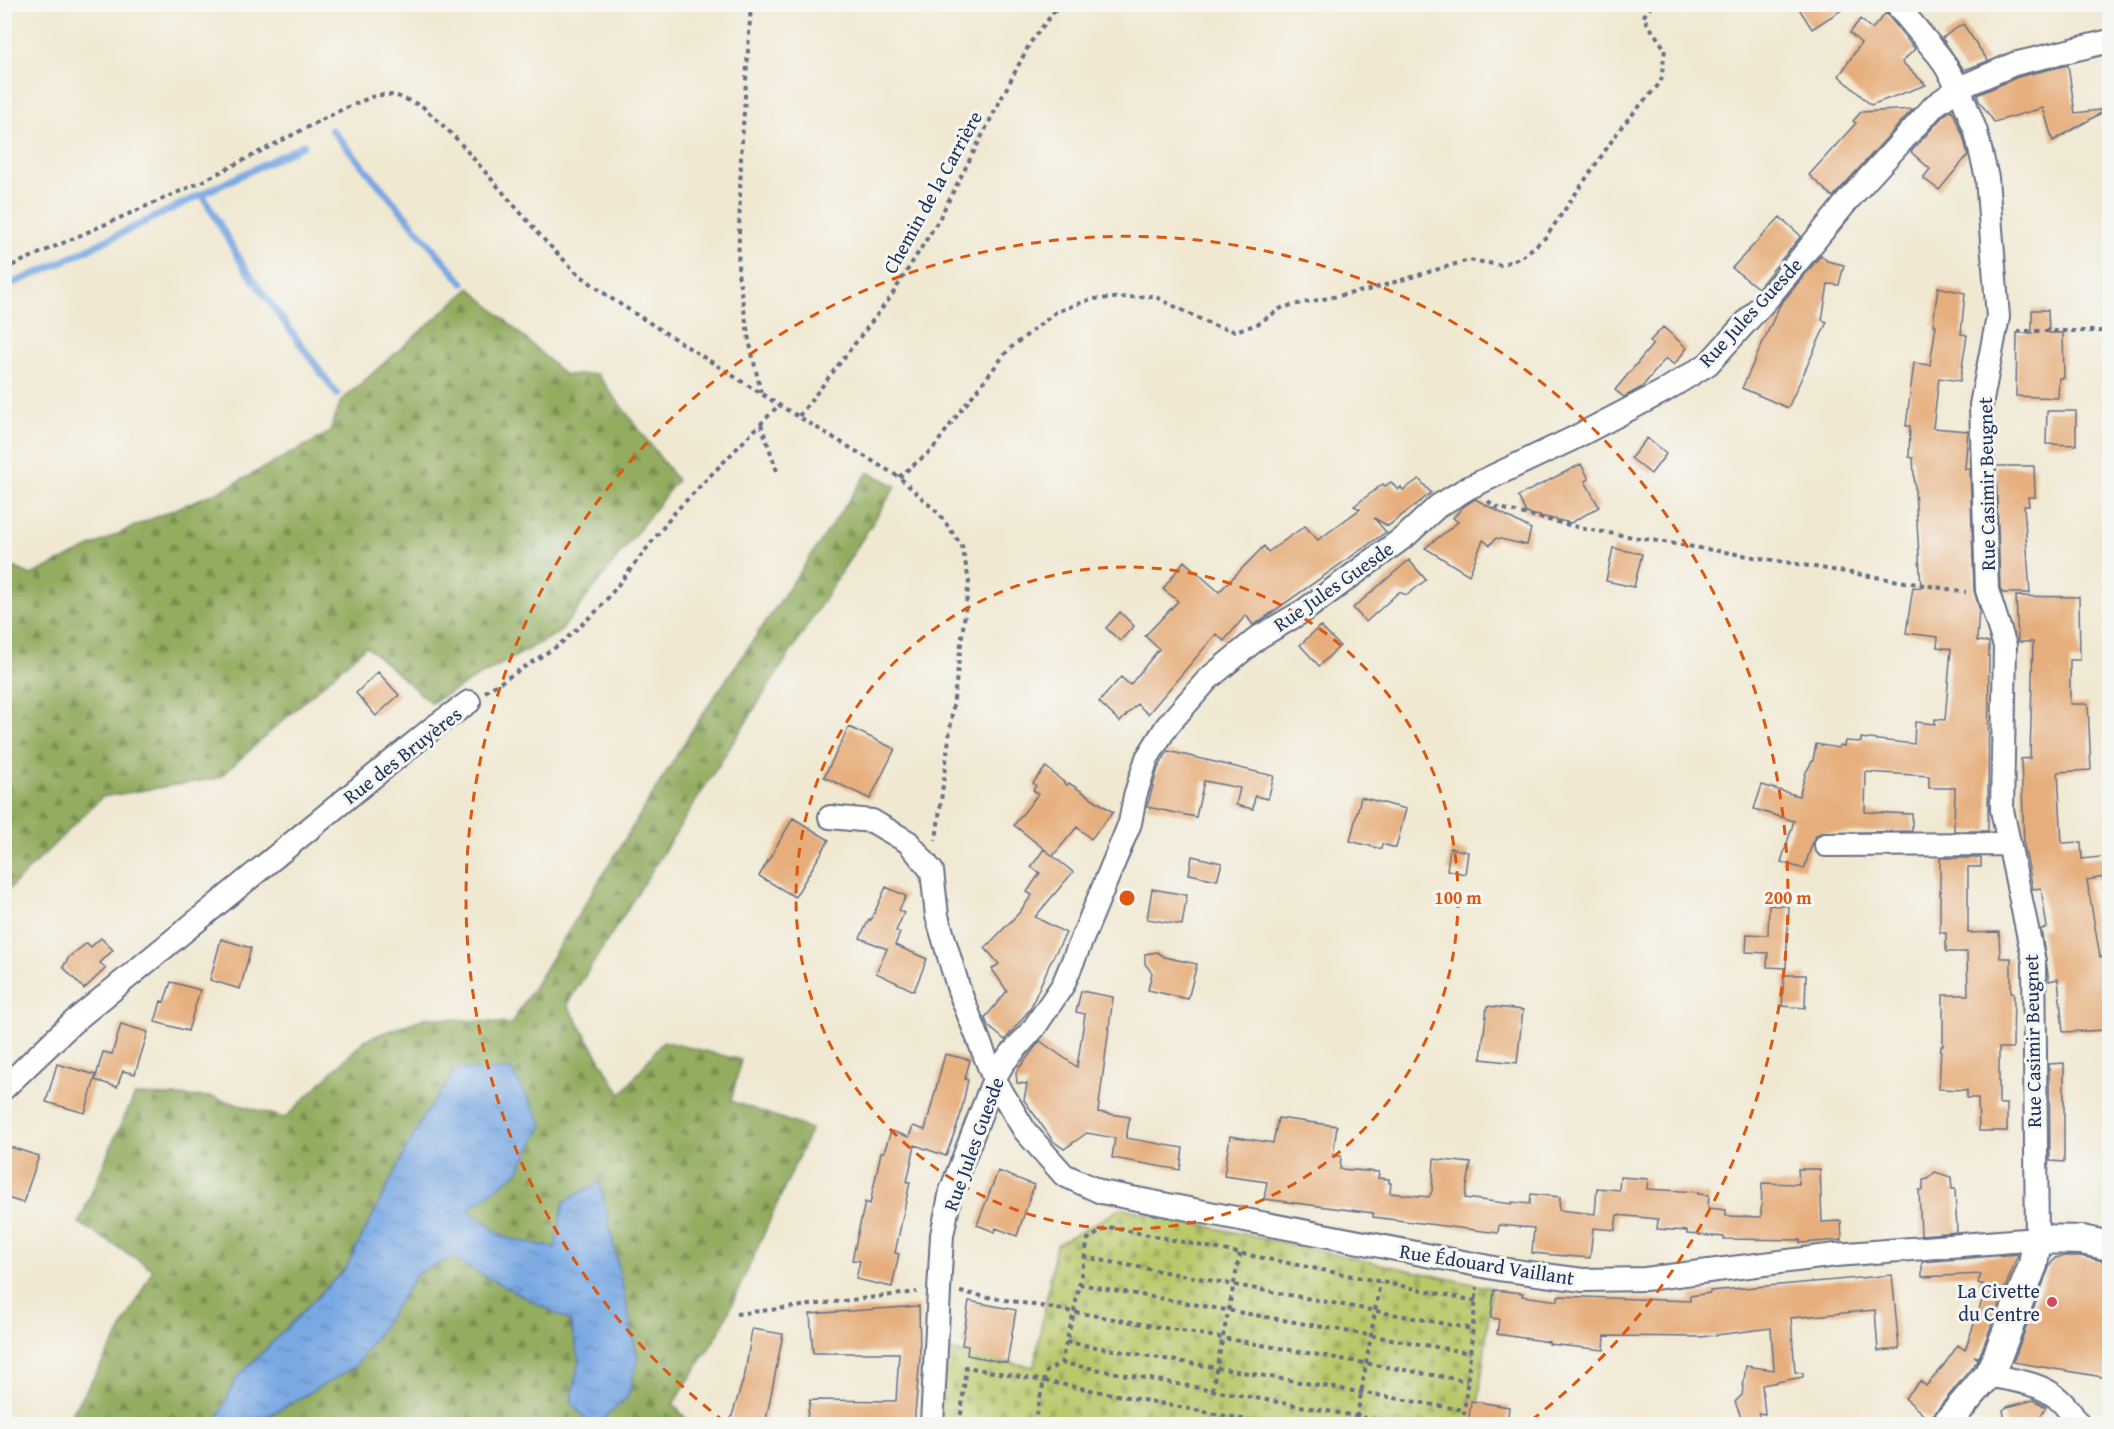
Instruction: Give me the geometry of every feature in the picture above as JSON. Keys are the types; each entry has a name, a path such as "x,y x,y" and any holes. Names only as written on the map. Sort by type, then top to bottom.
{"street":[{"name":"Rue Casimir Beugnet","path":"1896,4 1940,57 1959,88 1973,122 1987,178 1998,317 1981,405 1987,590 2005,646 2002,810 2034,962 2037,1239"},
{"name":"Rue Jules Guesde","path":"932,1425 942,1234 951,1191 994,1079 1004,1062 1034,1028 1063,985 1130,823 1135,796 1147,758 1167,726 1208,679 1259,637 1305,610 1407,535 1438,506 1468,488 1572,440 1664,391 1708,364 1768,298 1849,199 1935,105 1959,88 2014,64 2109,40"},
{"name":"Rue des Bruyères","path":"4,1088 72,1023 425,734 469,702"},
{"path":"830,817 872,821 908,842 932,871"},
{"path":"1826,845 2009,844"},
{"name":"Rue Édouard Vaillant","path":"932,871 937,916 959,990 994,1079 1025,1131 1064,1175 1101,1192 1481,1265 1583,1280 1645,1278 1836,1255 2037,1239"},
{"path":"1946,1425 1988,1375 2032,1265 2037,1239 2082,1240 2109,1246"},
{"path":"1988,1375 2037,1386 2057,1396 2070,1410 2078,1425"}],"path":[{"path":"751,4 741,157 738,273 749,340 762,394"},
{"name":"Chemin de la Carrière","path":"800,416 902,279 938,221 1030,43 1060,4"},
{"path":"899,477 932,450 1008,350 1056,312 1091,299 1154,296 1212,325 1234,331 1256,325 1282,307 1368,290 1469,260 1501,264 1521,257 1545,237 1622,126 1661,82 1665,49 1643,17 1653,4"},
{"path":"4,269 201,182 339,111 376,95 395,95 422,106 454,136 546,242 578,273 612,299 779,405 899,477 939,514 962,546 969,581 932,871"},
{"path":"1996,331 2109,331"},
{"name":"Rue des Bruyères","path":"469,702 559,645 600,608 676,511 779,405"},
{"path":"760,424 778,474"},
{"path":"1468,488 1496,507 1585,529 1973,593 1987,590"},
{"path":"1061,1363 1074,1312 1088,1239 1109,1227 1476,1301"},
{"path":"1212,1390 1240,1254"},
{"path":"1084,1257 1473,1329"},
{"path":"1462,1425 1481,1265"},
{"path":"1357,1417 1380,1282"},
{"path":"1079,1284 1470,1353"},
{"path":"736,1314 940,1289 1467,1380"},
{"path":"1066,1342 1464,1410"},
{"path":"1034,1425 1047,1371 1061,1363 1400,1425"},
{"path":"960,1425 966,1367 1268,1425"}],"green space":[{"path":"470,288 565,375 597,374 677,480 560,632 431,703 366,646 219,778 102,797 5,893 5,563 31,575 137,525 224,489 329,433 341,401"},
{"path":"868,472 896,486 567,1004 621,1095 663,1041 741,1060 731,1101 811,1129 719,1333 673,1404 691,1424 598,1424 628,1396 600,1183 564,1202 556,1248 506,1238 467,1210 518,1172 423,1117 346,1268 236,1379 216,1423 270,1415 356,1366 418,1273 451,1258 570,1321 579,1361 571,1403 591,1424 66,1424 117,1338 153,1269 79,1223 135,1095 212,1097 285,1118 365,1040 427,1017 511,1024 696,724"},
{"path":"1122,1208 1492,1288 1476,1424 938,1424 947,1350 1034,1367 1056,1245"}],"water":[{"path":"457,1070 511,1070 543,1124 518,1172 468,1210 506,1238 555,1248 564,1202 600,1182 638,1359 628,1396 598,1424 591,1424 571,1403 579,1361 570,1321 451,1258 418,1273 356,1366 270,1415 216,1423 236,1379 346,1268 423,1117"}],"building":[{"path":"1796,4 1851,4 1812,29"},
{"path":"1886,13 1915,49 1902,62 1926,85 1871,105 1839,76 1861,43 1850,33 1860,19 1872,29"},
{"path":"1963,24 1988,61 1964,70 1942,38"},
{"path":"2068,65 2075,113 2108,109 2053,141 2043,108 1994,122 1979,101 1977,95 2018,77"},
{"path":"1913,109 1833,197 1809,175 1856,123 1853,121 1861,112"},
{"path":"1952,110 1968,155 1939,190 1923,178 1930,169 1911,152 1944,115"},
{"path":"1780,217 1801,236 1758,288 1732,268"},
{"path":"1821,255 1827,261 1844,265 1839,285 1828,284 1822,320 1827,322 1788,408 1742,388 1780,305"},
{"path":"1938,287 1965,293 1961,334 1967,335 1960,381 1939,378 1933,428 1968,431 1965,469 1970,468 1974,590 1979,608 1977,641 1989,642 1988,831 1954,831 1955,788 1929,788 1929,776 1866,772 1865,812 1912,814 1912,831 1820,833 1814,838 1804,869 1781,862 1794,821 1754,809 1762,785 1799,796 1806,772 1813,760 1816,744 1838,748 1839,745 1844,746 1845,741 1861,742 1861,738 1914,744 1915,722 1935,724 1935,719 1945,720 1951,649 1937,647 1938,637 1906,633 1913,587 1921,588 1913,458 1909,457 1910,426 1906,426 1914,363 1930,365 1936,325 1933,325"},
{"path":"2032,310 2048,310 2049,333 2063,333 2064,378 2059,378 2058,398 2016,396 2017,333 2032,333"},
{"path":"1663,327 1687,348 1674,365 1666,358 1642,387 1624,397 1615,390 1653,344 1650,341"},
{"path":"2047,411 2076,411 2076,445 2046,444"},
{"path":"1647,438 1666,454 1651,474 1631,458"},
{"path":"1581,464 1589,479 1585,481 1599,507 1571,523 1526,513 1518,496"},
{"path":"1996,466 2034,466 2035,497 2028,497 2029,506 2024,506 2030,593 2002,593 2000,588"},
{"path":"1419,479 1431,493 1388,526 1374,518 1386,532 1257,623 1253,625 1246,615 1224,641 1216,634 1148,714 1137,704 1120,722 1099,702 1121,677 1130,685 1159,649 1145,636 1178,601 1163,589 1184,561 1219,592 1264,546 1268,552 1305,526 1318,540 1360,509 1354,506 1383,484 1385,486 1391,482 1398,490 1401,487 1403,490"},
{"path":"1475,499 1531,529 1527,545 1496,538 1490,545 1483,540 1469,575 1425,548 1458,522 1453,518 1464,506"},
{"path":"1613,548 1642,554 1634,587 1606,581"},
{"path":"1409,560 1426,580 1407,595 1399,592 1366,622 1353,608"},
{"path":"2016,596 2079,597 2080,660 2070,660 2070,704 2088,704 2091,770 2058,772 2062,843 2081,842 2082,859 2109,856 2109,876 2087,880 2100,957 2109,956 2109,1030 2063,1032 2058,979 2049,981 2041,929 2047,928 2041,888 2033,889 2024,845 2021,759 2030,758 2033,642 2018,642"},
{"path":"1120,612 1134,626 1120,641 1106,628"},
{"path":"1320,626 1340,646 1319,666 1300,645"},
{"path":"378,672 399,695 376,716 356,693"},
{"path":"849,727 895,749 870,799 824,777"},
{"path":"1168,751 1274,776 1268,799 1255,796 1253,809 1236,805 1240,788 1204,781 1196,817 1147,807 1158,768"},
{"path":"1046,767 1067,785 1069,783 1113,812 1091,839 1077,827 1053,856 1014,825 1038,794 1033,790 1036,786 1033,783"},
{"path":"1361,797 1406,809 1396,848 1382,844 1381,849 1350,841"},
{"path":"793,818 829,840 795,897 759,876"},
{"path":"1450,848 1468,852 1465,874 1447,870"},
{"path":"1044,849 1073,872 1035,917 1066,933 1030,1009 1005,1040 988,1026 985,1018 1007,991 992,969 999,964 985,948 1019,913 1032,895 1027,892 1040,873 1031,867"},
{"path":"1192,856 1222,863 1217,880 1189,874"},
{"path":"1940,858 1981,858 1981,867 1968,867 1968,933 1999,932 2000,958 2011,958 2011,993 2014,993 2013,1048 1999,1048 1999,1104 2007,1104 2007,1131 1979,1131 1978,1098 1967,1098 1967,1090 1939,1089 1941,1046 1943,1046 1943,995 1968,995 1967,952 1946,952 1946,933 1940,933"},
{"path":"886,887 906,896 899,910 904,913 896,931 900,933 895,945 927,959 914,991 876,973 887,949 860,938"},
{"path":"1152,889 1187,895 1182,925 1147,919"},
{"path":"1769,905 1789,906 1786,968 1767,967 1768,953 1746,952 1747,934 1768,935"},
{"path":"101,938 113,950 100,963 106,968 84,989 63,967 69,957 87,943 91,947"},
{"path":"221,939 251,948 240,989 210,980"},
{"path":"1157,952 1164,957 1197,964 1188,999 1148,990 1152,973 1145,964 1145,954"},
{"path":"1784,975 1806,975 1805,1008 1782,1006"},
{"path":"171,982 200,990 188,1031 155,1022 161,1001 164,1002"},
{"path":"1081,991 1113,997 1098,1112 1130,1117 1126,1138 1183,1148 1180,1170 1112,1158 1115,1138 1087,1133 1064,1149 1053,1141 1024,1100 1027,1084 1017,1083 1016,1072 1040,1041 1077,1067 1085,1014 1076,1012"},
{"path":"1487,1006 1523,1010 1517,1063 1481,1059"},
{"path":"121,1024 148,1032 135,1074 123,1071 117,1087 95,1080 103,1052 112,1054"},
{"path":"945,1054 970,1060 960,1117 946,1156 915,1145 907,1182 910,1182 895,1253 899,1254 892,1287 856,1279 860,1261 852,1260 865,1202 870,1204 881,1152 884,1152 891,1131 909,1137 913,1126 925,1130"},
{"path":"2064,1063 2064,1162 2050,1161 2049,1064"},
{"path":"57,1064 96,1075 85,1113 46,1102"},
{"path":"1278,1118 1337,1126 1333,1156 1341,1156 1340,1169 1379,1172 1378,1178 1389,1179 1390,1193 1429,1197 1432,1191 1434,1159 1471,1163 1465,1198 1530,1204 1531,1194 1560,1197 1559,1210 1595,1214 1597,1188 1619,1190 1620,1177 1648,1179 1647,1189 1698,1192 1698,1194 1709,1195 1708,1208 1726,1210 1726,1216 1761,1217 1762,1183 1799,1184 1798,1169 1820,1169 1822,1222 1841,1221 1842,1240 1800,1243 1800,1240 1724,1239 1724,1237 1687,1234 1687,1231 1657,1229 1658,1219 1617,1215 1615,1230 1593,1228 1590,1258 1532,1253 1534,1228 1499,1225 1498,1233 1373,1217 1373,1213 1264,1199 1267,1182 1224,1176 1230,1136 1273,1143"},
{"path":"4,1145 39,1156 23,1203 4,1197"},
{"path":"998,1171 1034,1185 1017,1236 996,1228 995,1232 977,1225"},
{"path":"1935,1172 1951,1177 1952,1189 1955,1189 1957,1232 1921,1235 1919,1190 1923,1190 1923,1180 1928,1179"},
{"path":"2018,1254 1979,1357 1974,1356 1978,1359 1977,1361 1929,1420 1905,1398 1920,1381 1926,1386 1958,1345 1965,1350 1987,1286 1978,1283 1981,1274 1922,1277 1922,1262"},
{"path":"2080,1256 2109,1262 2109,1378 2013,1362 2050,1265 2055,1258"},
{"path":"1892,1275 1899,1349 1878,1351 1875,1310 1791,1318 1795,1372 1803,1373 1803,1377 1762,1385 1765,1414 1759,1413 1757,1425 1744,1425 1735,1402 1742,1395 1746,1366 1774,1370 1771,1328 1701,1337 1605,1336 1604,1350 1549,1344 1549,1342 1497,1334 1499,1319 1491,1318 1494,1290 1523,1293 1522,1296 1558,1301 1558,1296 1690,1301 1690,1296 1710,1293 1710,1291"},
{"path":"969,1301 1016,1310 1007,1363 967,1355 968,1346 962,1345"},
{"path":"919,1306 920,1358 914,1425 806,1425 810,1400 896,1401 899,1353 813,1353 810,1314"},
{"path":"752,1329 783,1334 765,1425 729,1425 745,1374"},
{"path":"2034,1400 2046,1407 2035,1425 2006,1425 2003,1410"},
{"path":"1471,1401 1509,1407 1507,1425 1468,1425"}],"waterway":[{"path":"332,130 463,283"},
{"path":"4,287 47,269 304,145"},
{"path":"202,194 244,267 337,394"}],"place":[{"name":"La Civette du Centre","path":"2052,1302"}]}
